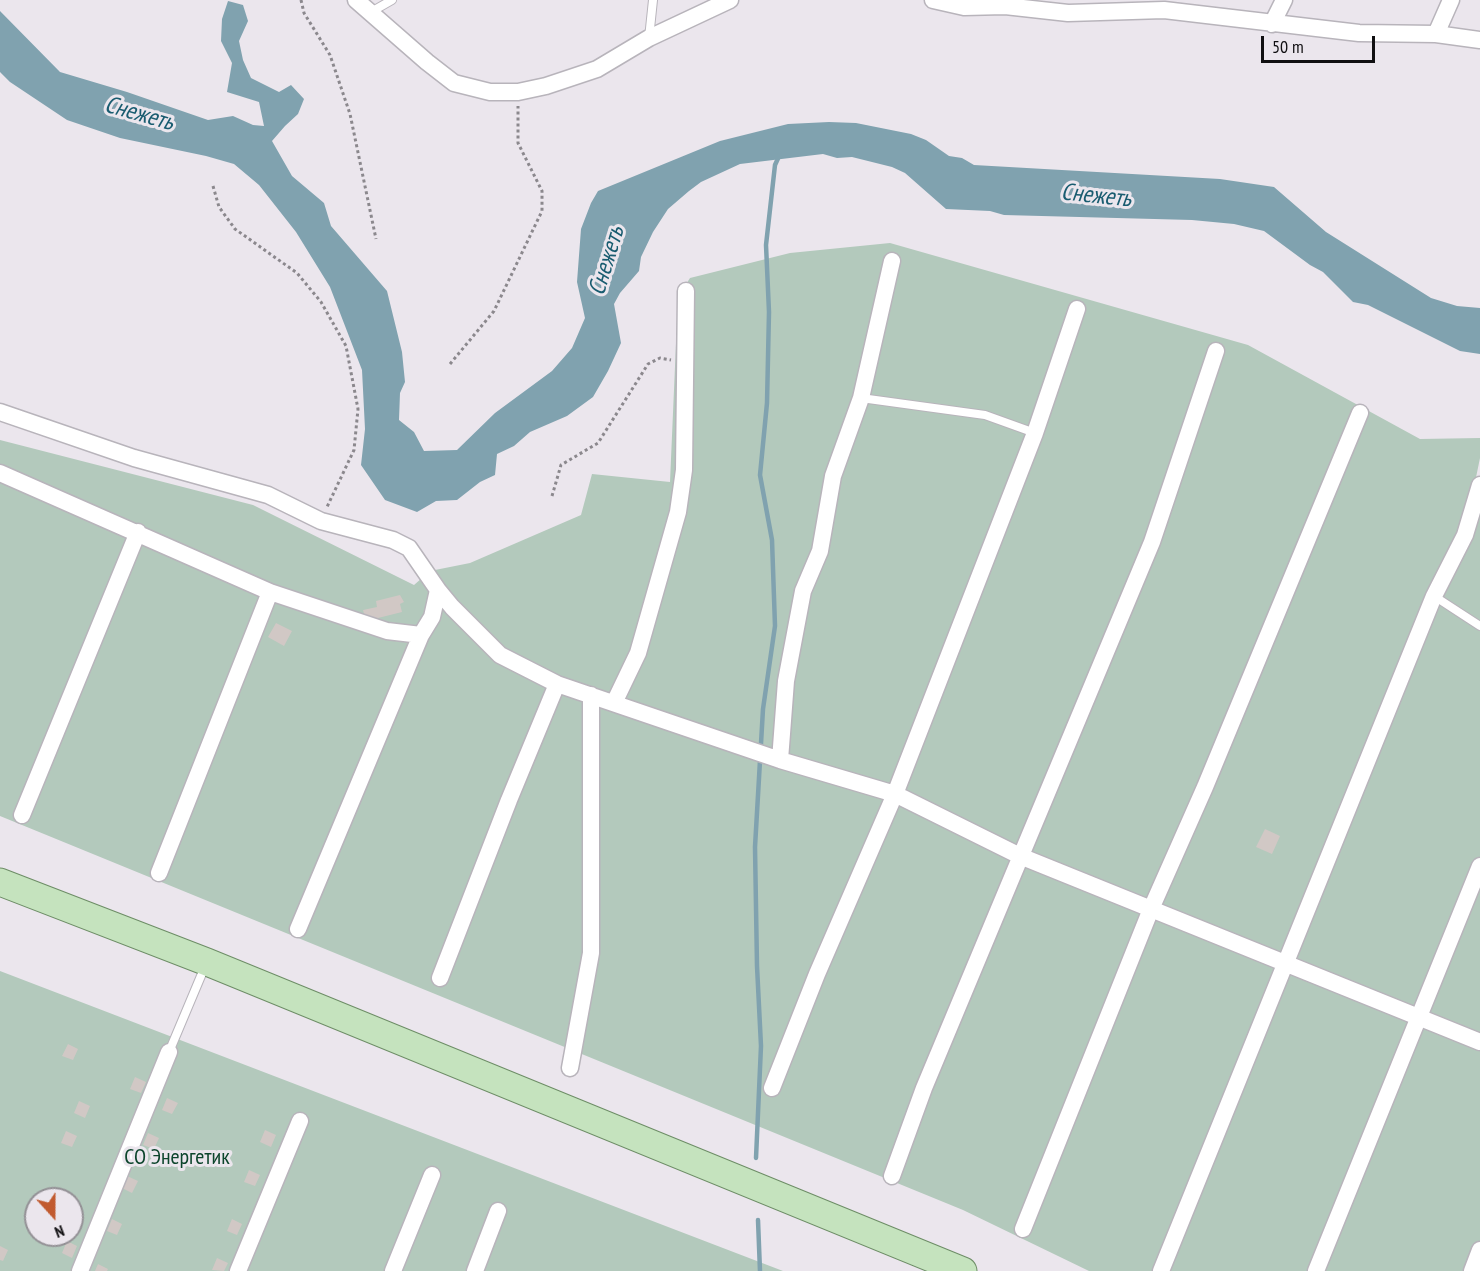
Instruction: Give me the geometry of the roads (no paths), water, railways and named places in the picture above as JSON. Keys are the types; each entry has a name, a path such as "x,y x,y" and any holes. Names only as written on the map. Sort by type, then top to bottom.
{"main road":[{"path":"0,882 207,962 963,1271"}],"street":[{"path":"356,0 454,83 490,92 518,92 546,86 597,69 649,38 730,0"},
{"path":"933,0 964,7 1007,3 1068,13 1139,6 1359,33 1436,34 1480,40"},
{"path":"1272,24 1284,0"},
{"path":"1436,34 1451,0"},
{"path":"780,760 786,681 803,591 820,551 833,476 861,398 892,261"},
{"path":"614,703 638,653 678,512 684,470 686,291"},
{"path":"772,1088 817,974 895,794 1035,433 1077,309"},
{"path":"892,1176 924,1088 1152,542 1216,351"},
{"path":"0,412 134,458 268,495 321,520 393,540 409,548 438,590 500,655 557,684 780,760 895,794 1020,856 1480,1042"},
{"path":"1023,1228 1151,909 1205,787 1360,413"},
{"path":"0,473 270,592 387,631 421,635"},
{"path":"1161,1271 1434,596 1465,536 1480,485"},
{"path":"22,815 138,532"},
{"path":"298,929 421,635 432,617 438,590"},
{"path":"159,873 270,592"},
{"path":"440,978 557,684"},
{"path":"570,1068 591,953 591,695"},
{"path":"1316,1271 1480,866"},
{"path":"80,1271 169,1052"},
{"path":"238,1271 300,1121"},
{"path":"393,1271 432,1175"},
{"path":"475,1271 498,1211"},
{"path":"1472,1271 1480,1250"}],"lane":[{"path":"371,12 392,0"},
{"path":"649,38 653,0"},
{"path":"861,398 985,415 1035,433"},
{"path":"1434,596 1480,626"},
{"path":"169,1052 207,962"}],"water":[{"name":"Снежеть","path":"228,1 243,5 248,21 239,41 243,60 251,78 279,92 291,85 304,99 298,114 272,141 292,176 324,203 331,226 387,291 402,352 405,382 400,393 399,420 414,432 424,451 457,450 495,413 552,371 572,348 585,318 577,282 581,229 598,191 720,141 788,124 856,123 911,134 926,140 949,156 962,158 974,165 1220,179 1274,187 1326,232 1431,298 1457,306 1480,308 1480,354 1460,351 1368,305 1353,302 1323,272 1264,231 1234,224 1192,220 1004,215 990,211 946,209 905,173 892,167 852,157 837,158 823,154 740,164 701,182 689,191 668,209 653,232 641,257 639,271 620,293 614,304 621,343 593,397 567,416 530,432 514,446 497,454 495,475 480,482 457,500 436,501 417,512 385,500 361,465 365,429 362,370 330,287 296,232 259,185 234,164 120,138 67,120 10,82 0,72 0,11 60,72 208,120 233,116 253,125 264,126 259,102 227,92 232,63 221,41 222,19"}],"waterway":[{"path":"756,1158 761,1046 755,847 763,709 775,626 772,540 760,475 767,403 769,312 766,245 775,165 780,154"},
{"path":"758,1220 760,1271"}],"park label":[{"name":"СО Энергетик","path":"177,1158"}]}
